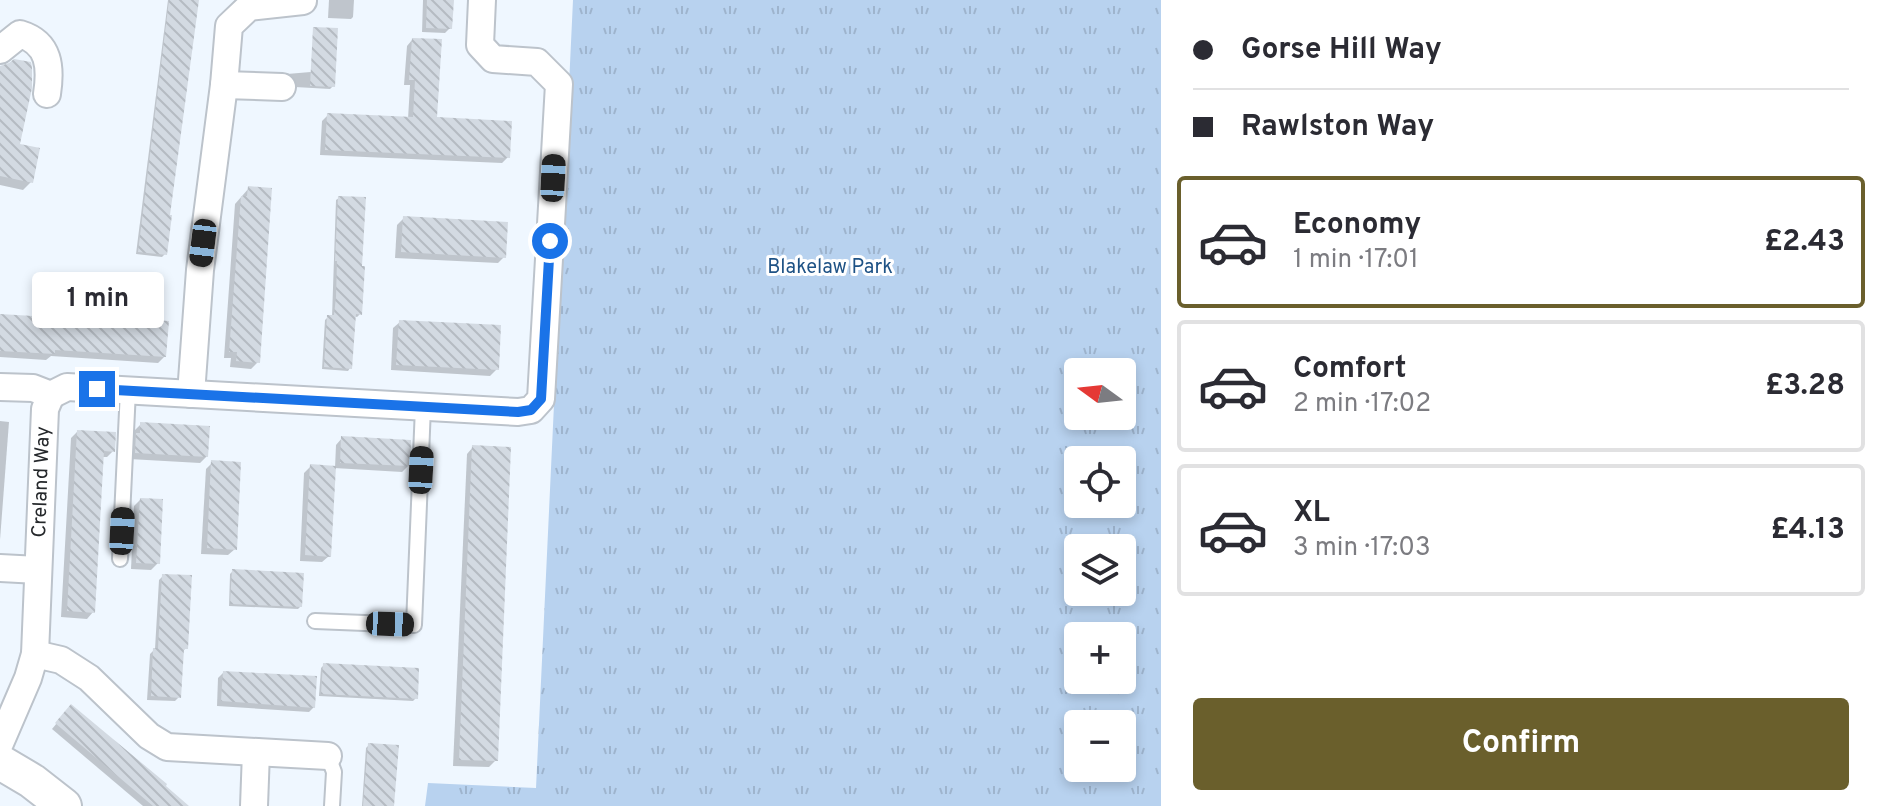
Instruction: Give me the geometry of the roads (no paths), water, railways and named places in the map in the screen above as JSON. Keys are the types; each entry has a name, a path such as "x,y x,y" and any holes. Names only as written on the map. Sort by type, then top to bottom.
{"street":[{"path":"0,387 33,388 51,395 67,387 518,412 531,410 541,399 559,84 537,62 493,59 480,45 482,0"},
{"path":"191,394 200,270 229,26 249,7 303,1"},
{"path":"0,50 20,34 30,37 45,53 51,70 47,94"},
{"path":"224,85 282,87"},
{"name":"Creland Way","path":"0,743 35,654 45,409 51,395"},
{"path":"0,568 38,570"},
{"path":"35,654 61,660 89,678 149,736 167,747 328,756"},
{"path":"254,806 256,752"},
{"path":"0,762 32,781 64,806"}],"lane":[{"path":"120,559 128,390"},
{"path":"315,621 414,625 423,407"},
{"path":"328,756 334,772 332,806"}],"park label":[{"name":"Blakelaw Park","path":"830,268"}]}
